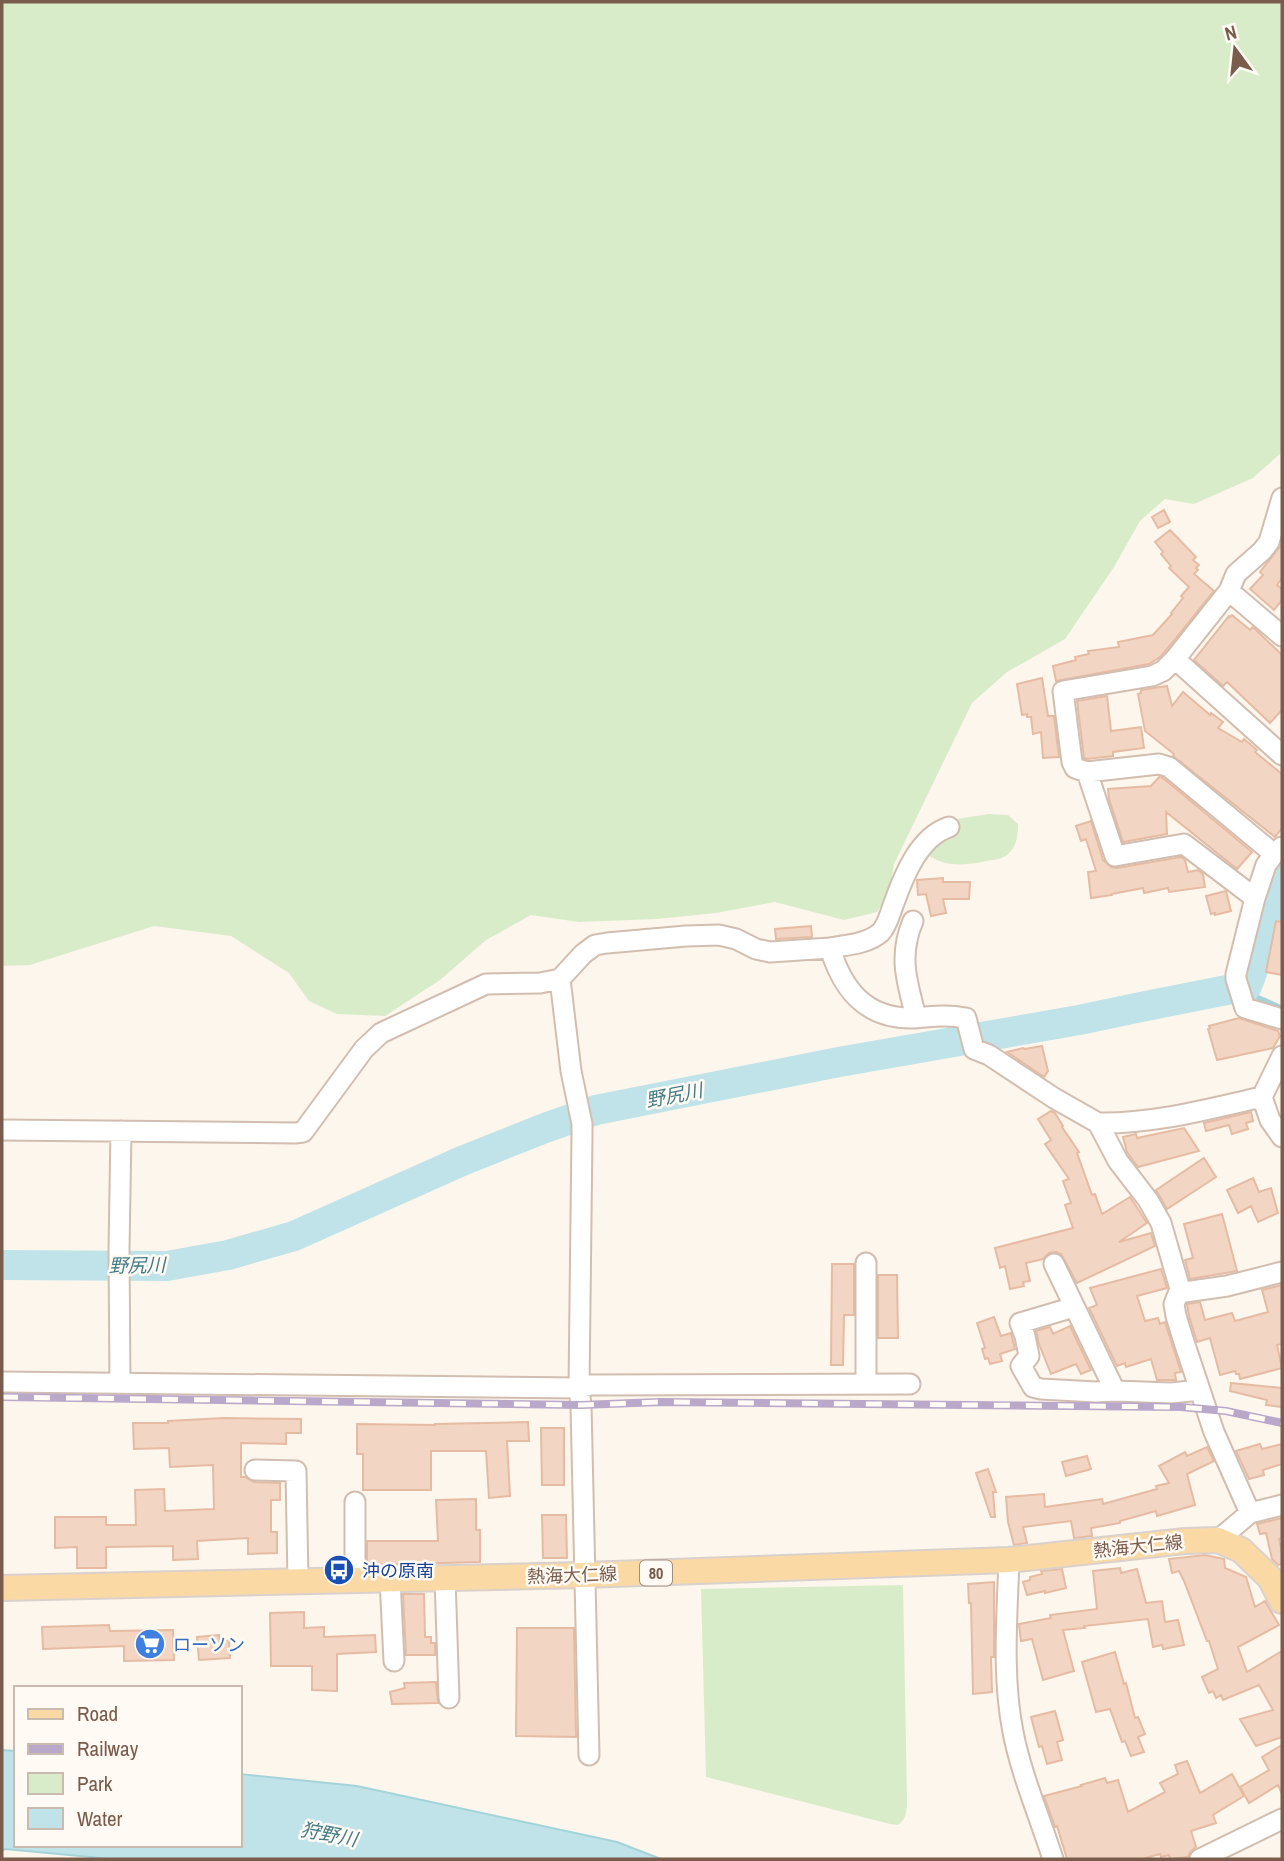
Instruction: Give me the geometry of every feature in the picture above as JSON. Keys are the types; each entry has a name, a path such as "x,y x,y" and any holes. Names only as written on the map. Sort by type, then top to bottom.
{"main road":[{"name":"熱海大仁線","path":"2,1588 584,1575 1009,1560 1185,1541 1218,1540"},
{"path":"1218,1540 1241,1550 1270,1578 1282,1601"}],"street":[{"path":"1282,498 1278,528 1262,551 1236,574 1228,591 1163,671 1152,676 1063,691 1075,768 1087,772 1159,764 1169,767 1278,850 1266,865 1255,898 1236,979 1245,1007 1282,1018"},
{"path":"1228,591 1282,636"},
{"path":"1175,659 1282,755"},
{"path":"1087,772 1115,856 1184,844 1255,898"},
{"path":"2,1130 303,1132 365,1049 381,1033 486,984 540,983 561,979 583,954 595,945 719,935 736,939 756,949 770,951 830,948 865,941 881,931 888,922 897,894 916,854 928,839 949,827"},
{"path":"913,921 905,941 904,959 916,1017"},
{"path":"830,948 844,983 863,1004 885,1015 949,1015 966,1018 974,1049 989,1055 1047,1094 1098,1123 1123,1124 1181,1115 1262,1097"},
{"path":"561,979 571,1071 582,1124 579,1388 589,1755"},
{"path":"1282,1056 1262,1097 1269,1119 1282,1138"},
{"path":"1098,1123 1118,1161 1148,1200 1161,1223 1180,1291 1174,1304 1176,1316 1214,1432 1251,1513"},
{"path":"120,1383 121,1131"},
{"path":"866,1263 866,1384"},
{"path":"1054,1264 1115,1391"},
{"path":"1180,1291 1227,1286 1282,1272"},
{"path":"1074,1307 1020,1323 1029,1356 1021,1366 1033,1387 1096,1392 1200,1391"},
{"path":"2,1382 579,1388 590,1385 910,1384"},
{"path":"255,1470 296,1471 298,1581"},
{"path":"355,1502 355,1580"},
{"path":"1218,1540 1251,1513 1282,1505"},
{"path":"1009,1560 1008,1699 1013,1733 1053,1859"},
{"path":"445,1578 449,1698"},
{"path":"390,1579 394,1661"},
{"path":"1200,1859 1282,1819"}],"green space":[{"path":"2,2 1282,2 1282,452 1253,478 1194,504 1165,499 1140,521 1114,567 1065,639 1007,672 972,703 894,864 889,893 877,912 844,920 775,902 716,913 656,919 579,922 531,915 486,940 440,980 385,1016 337,1014 309,1001 289,973 231,936 154,926 30,965 2,966"},
{"path":"989,814 1008,815 1018,824 1015,845 1005,856 961,865 945,863 923,851 924,835 931,823"},
{"path":"903,1585 907,1803 906,1814 901,1823 890,1824 706,1777 701,1589"}],"water":[{"name":"狩野川","path":"2,1750 14,1751 14,1847 242,1847 242,1774 357,1786 617,1842 661,1859 112,1859 5,1849 2,1851"}],"building":[{"path":"1164,510 1170,522 1158,528 1152,517"},
{"path":"1170,530 1196,557 1193,560 1199,565 1194,574 1214,591 1160,657 1149,664 1056,681 1053,666 1076,660 1075,657 1089,654 1088,651 1119,647 1118,642 1153,635 1172,614 1189,587 1169,568 1171,566 1155,542"},
{"path":"1282,544 1282,578 1277,585 1282,589 1282,600 1274,610 1250,589 1263,575 1260,572"},
{"path":"1232,615 1250,630 1253,627 1282,655 1282,710 1270,723 1227,682 1223,686 1194,660"},
{"path":"1042,678 1048,716 1054,716 1059,757 1043,758 1041,732 1033,734 1031,717 1022,715 1017,684"},
{"path":"1167,686 1172,706 1183,692 1210,715 1211,713 1223,722 1218,728 1242,742 1244,739 1257,750 1255,752 1282,774 1282,828 1275,837 1145,731 1138,694 1141,690"},
{"path":"1107,696 1111,731 1141,727 1144,748 1113,752 1113,756 1084,758 1077,701"},
{"path":"1159,777 1252,852 1237,869 1166,812 1167,834 1123,842 1108,789 1151,786"},
{"path":"1091,821 1103,860 1111,867 1181,857 1185,860 1188,872 1198,870 1203,874 1205,887 1169,892 1168,888 1144,893 1143,888 1091,898 1088,872 1096,871 1086,839 1081,841 1076,826"},
{"path":"943,878 943,882 970,882 969,899 943,899 946,913 931,916 926,894 918,895 917,880"},
{"path":"1226,891 1231,911 1211,914 1206,896"},
{"path":"1276,921 1282,922 1282,975 1266,972"},
{"path":"811,926 812,937 776,939 775,929"},
{"path":"1239,1018 1278,1031 1280,1036 1273,1048 1217,1060 1209,1026"},
{"path":"1042,1046 1048,1071 1044,1077 1007,1052 1023,1048"},
{"path":"1051,1111 1055,1113 1079,1152 1077,1153 1092,1195 1095,1194 1102,1214 1130,1197 1147,1223 1119,1242 1151,1233 1155,1246 1077,1283 1061,1254 1049,1253 1043,1259 1026,1263 1030,1281 1023,1282 1024,1286 1010,1289 1005,1266 1000,1268 995,1248 1073,1228 1065,1205 1071,1203 1063,1181 1069,1179 1045,1144 1051,1140 1038,1119"},
{"path":"1251,1112 1253,1121 1246,1123 1248,1129 1232,1134 1229,1125 1206,1131 1204,1123"},
{"path":"1184,1128 1199,1151 1138,1167 1127,1152 1123,1137 1136,1134 1137,1138"},
{"path":"1204,1158 1216,1177 1167,1209 1156,1190"},
{"path":"1253,1178 1259,1192 1271,1188 1278,1213 1258,1222 1251,1206 1238,1213 1227,1190"},
{"path":"1222,1214 1237,1271 1190,1279 1185,1260 1193,1258 1184,1224"},
{"path":"832,1264 854,1264 854,1315 844,1315 843,1365 831,1365"},
{"path":"1161,1269 1167,1288 1137,1296 1145,1321 1158,1318 1160,1324 1165,1322 1181,1372 1175,1373 1176,1380 1157,1380 1151,1359 1126,1367 1125,1363 1117,1366 1089,1308 1097,1305 1090,1288"},
{"path":"878,1275 897,1275 898,1338 878,1338"},
{"path":"1282,1285 1282,1344 1277,1345 1282,1368 1240,1379 1235,1371 1220,1375 1210,1338 1197,1342 1187,1304 1200,1302 1205,1320 1232,1313 1235,1321 1268,1312 1262,1290"},
{"path":"994,1317 1001,1336 1011,1333 1015,1349 1000,1354 1002,1361 990,1364 988,1358 985,1359 982,1349 985,1348 977,1323"},
{"path":"1070,1326 1091,1370 1081,1374 1076,1364 1051,1374 1036,1331 1050,1327 1053,1334"},
{"path":"1231,1383 1282,1388 1282,1407 1266,1405 1267,1400 1230,1391"},
{"path":"224,1418 301,1419 301,1433 286,1433 286,1444 241,1443 241,1477 254,1482 280,1483 280,1500 271,1500 271,1532 277,1532 277,1553 248,1554 248,1538 197,1541 198,1559 173,1560 173,1546 106,1547 106,1568 77,1568 77,1547 55,1548 55,1517 106,1517 106,1525 136,1525 135,1490 164,1489 165,1511 214,1509 213,1465 170,1467 169,1448 134,1449 133,1423"},
{"path":"528,1422 529,1441 507,1441 510,1496 489,1498 486,1451 431,1451 431,1490 363,1490 363,1454 357,1454 357,1424"},
{"path":"541,1428 564,1428 564,1485 542,1485"},
{"path":"1260,1444 1262,1449 1282,1444 1282,1464 1263,1470 1264,1475 1249,1479 1236,1451"},
{"path":"1207,1447 1214,1461 1187,1474 1195,1505 1157,1516 1156,1511 1120,1523 1091,1528 1092,1536 1074,1538 1071,1521 1023,1527 1027,1543 1014,1545 1008,1522 1006,1497 1044,1494 1045,1507 1102,1499 1103,1504 1169,1483 1159,1466 1185,1452 1187,1456"},
{"path":"1087,1456 1091,1469 1066,1476 1062,1462"},
{"path":"988,1469 996,1492 993,1492 995,1517 991,1517 976,1473"},
{"path":"476,1499 480,1562 367,1565 367,1541 438,1541 436,1500"},
{"path":"542,1515 566,1515 567,1558 543,1558"},
{"path":"1282,1518 1282,1538 1279,1539 1282,1564 1278,1565 1272,1559 1266,1533 1260,1534 1257,1524"},
{"path":"1205,1555 1224,1559 1225,1568 1246,1577 1255,1607 1265,1601 1279,1625 1238,1647 1247,1672 1282,1651 1282,1737 1256,1746 1240,1719 1273,1710 1259,1685 1223,1700 1221,1695 1216,1698 1213,1691 1209,1693 1202,1677 1218,1669 1184,1581 1179,1571 1172,1573 1169,1559"},
{"path":"1120,1568 1121,1573 1137,1569 1146,1603 1162,1601 1165,1622 1178,1620 1184,1645 1163,1649 1162,1645 1153,1647 1148,1619 1063,1630 1074,1671 1043,1680 1032,1639 1021,1641 1019,1624 1051,1618 1050,1615 1097,1609 1093,1571"},
{"path":"1062,1569 1066,1588 1027,1595 1023,1582 1042,1574 1041,1571"},
{"path":"994,1582 992,1692 973,1694 971,1603 968,1584"},
{"path":"403,1594 424,1594 425,1637 431,1637 431,1643 435,1643 435,1655 406,1655"},
{"path":"304,1612 304,1628 324,1627 324,1637 375,1635 376,1652 337,1654 337,1691 312,1690 312,1666 271,1666 270,1613"},
{"path":"109,1625 110,1631 173,1630 174,1660 124,1661 124,1646 43,1649 42,1627"},
{"path":"517,1628 574,1628 576,1737 516,1736"},
{"path":"219,1635 220,1641 229,1640 230,1658 199,1660 197,1637"},
{"path":"1115,1652 1135,1718 1138,1717 1145,1734 1138,1737 1144,1752 1131,1756 1125,1741 1122,1742 1110,1709 1096,1712 1082,1662"},
{"path":"436,1682 438,1703 392,1704 390,1692 405,1688 404,1683"},
{"path":"1055,1711 1063,1740 1057,1742 1062,1760 1047,1764 1031,1717"},
{"path":"1282,1745 1282,1794 1278,1785 1249,1803 1240,1787 1269,1770 1262,1757"},
{"path":"1187,1761 1200,1793 1232,1774 1244,1796 1213,1815 1216,1823 1191,1831 1196,1847 1188,1857 1170,1859 1169,1855 1161,1857 1160,1854 1142,1859 1067,1859 1044,1796 1105,1778 1107,1783 1118,1780 1128,1812 1165,1792 1160,1783 1178,1774 1175,1765"}],"waterway":[{"name":"野尻川","path":"2,1265 167,1266 228,1255 294,1236 462,1161 596,1110 1247,986 1282,872"},
{"path":"1247,986 1257,997 1282,1008"}],"railway":[{"path":"2,1397 581,1405 661,1402 1181,1407 1226,1411 1282,1423"}],"place":[{"name":"沖の原南","path":"339,1570"},
{"name":"ローソン","path":"150,1644"}]}
